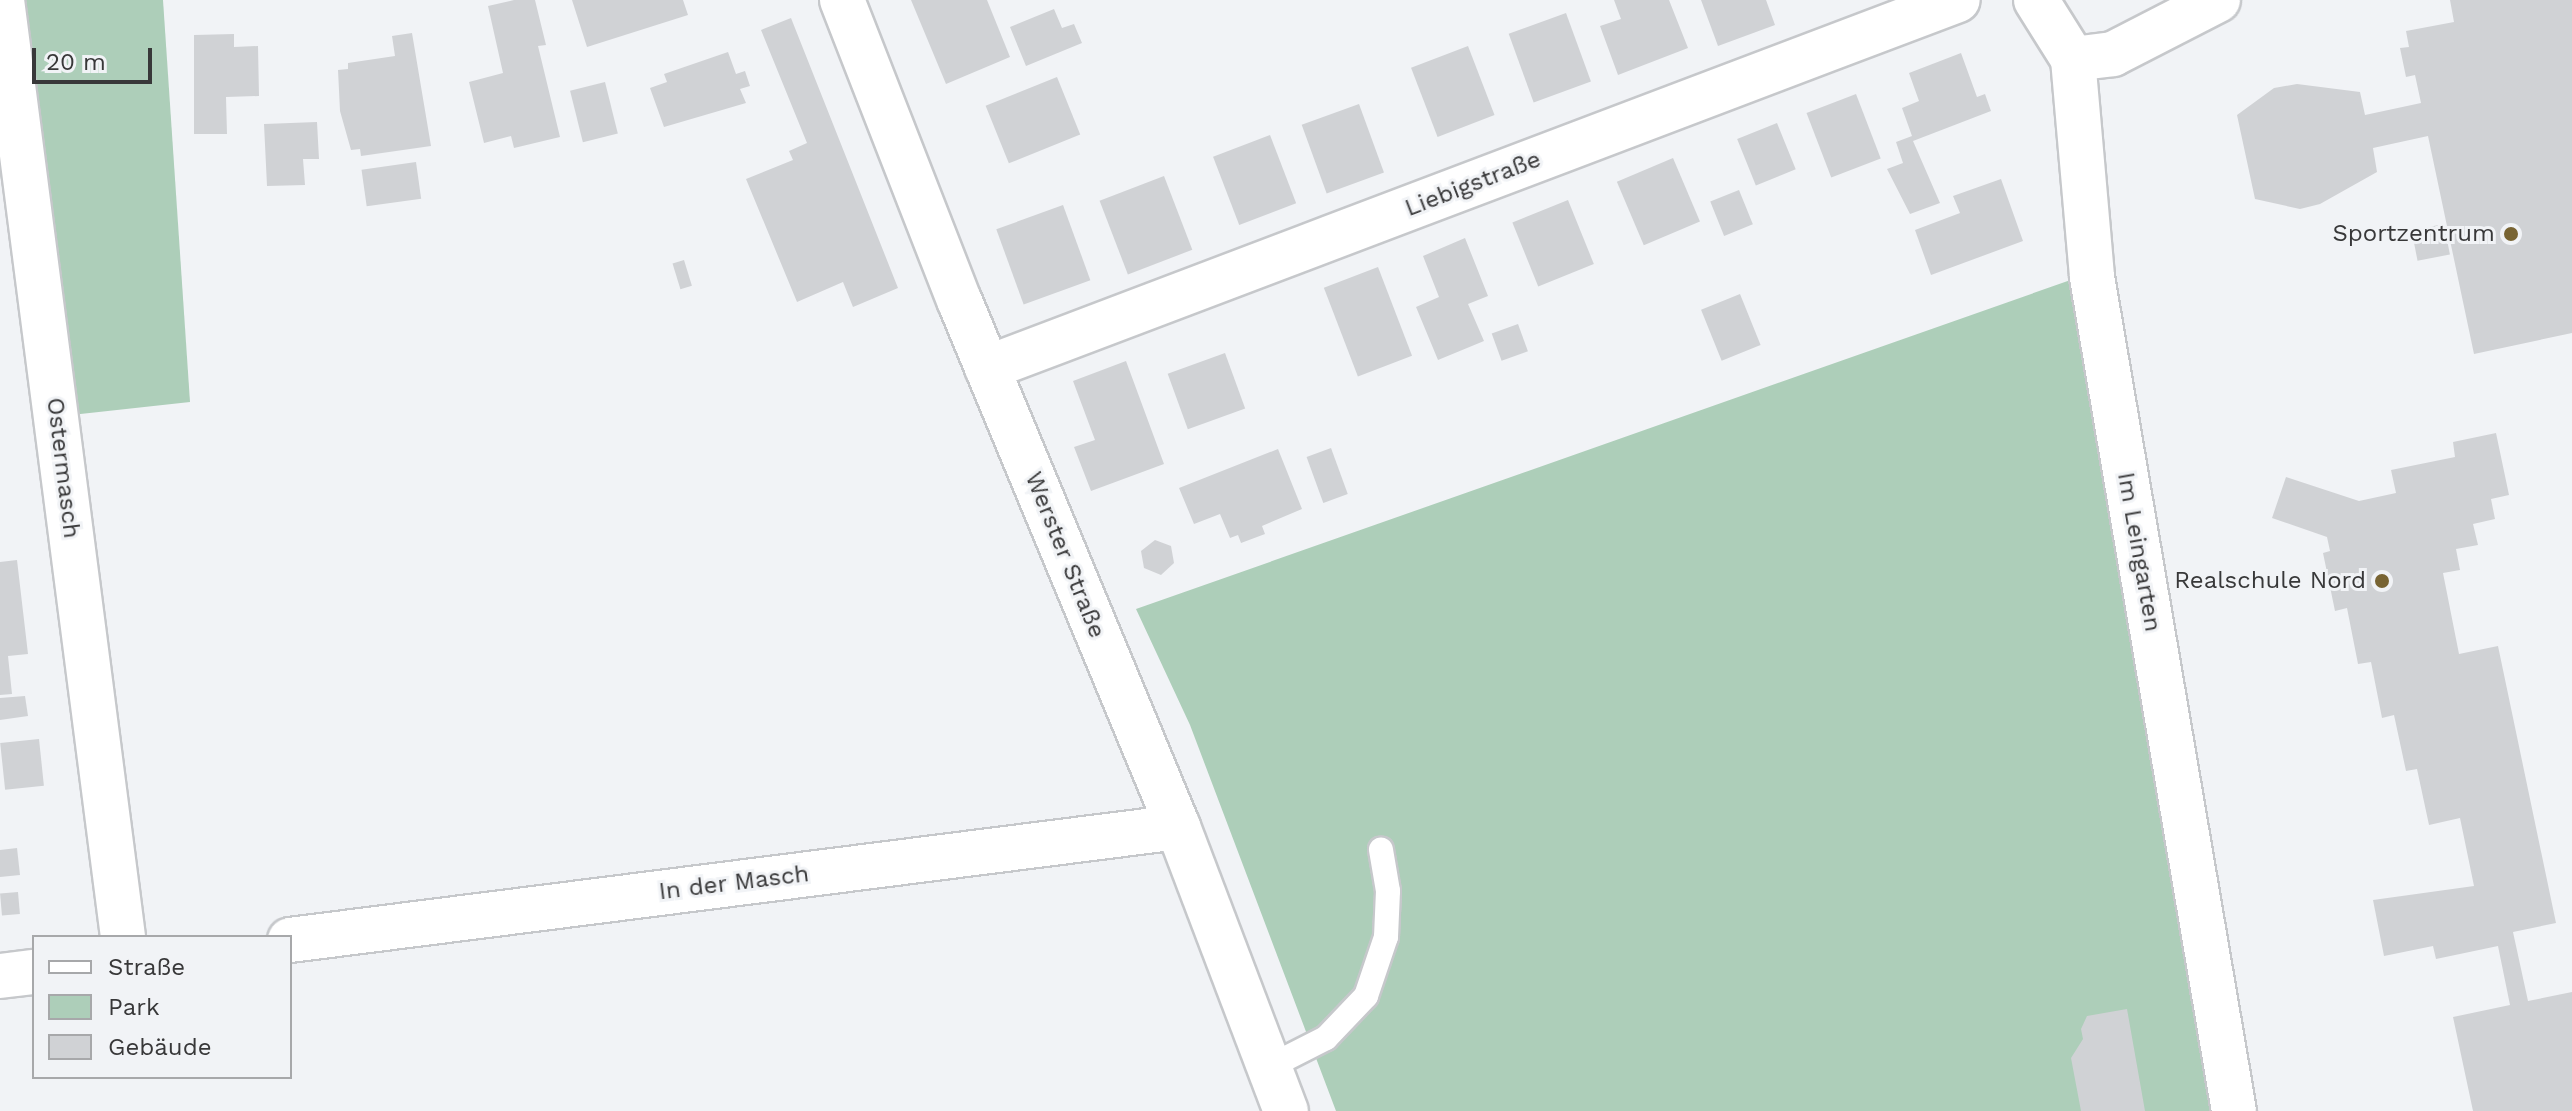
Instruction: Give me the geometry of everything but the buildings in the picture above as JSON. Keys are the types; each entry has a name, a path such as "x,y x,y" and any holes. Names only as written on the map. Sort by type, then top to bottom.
{"street":[{"name":"Ostermasch","path":"2,0 123,935"},
{"name":"Werster Straße","path":"842,0 987,368 1178,827 1286,1111"},
{"name":"Liebigstraße","path":"987,368 1958,0"},
{"name":"Im Leingarten","path":"2036,0 2073,59 2092,277 2234,1111"},
{"path":"2073,59 2113,54 2218,0"},
{"name":"In der Masch","path":"292,940 1178,827"},
{"path":"0,976 32,972"}],"lane":[{"path":"1269,1067 1326,1038 1366,996 1386,937 1388,891 1381,850"}],"green space":[{"path":"0,0 163,0 190,402 53,417"},
{"path":"2082,276 2225,1111 1336,1111 1190,725 1136,609"}],"place":[{"name":"Sportzentrum","path":"2511,234"},
{"name":"Realschule Nord","path":"2382,581"}]}
